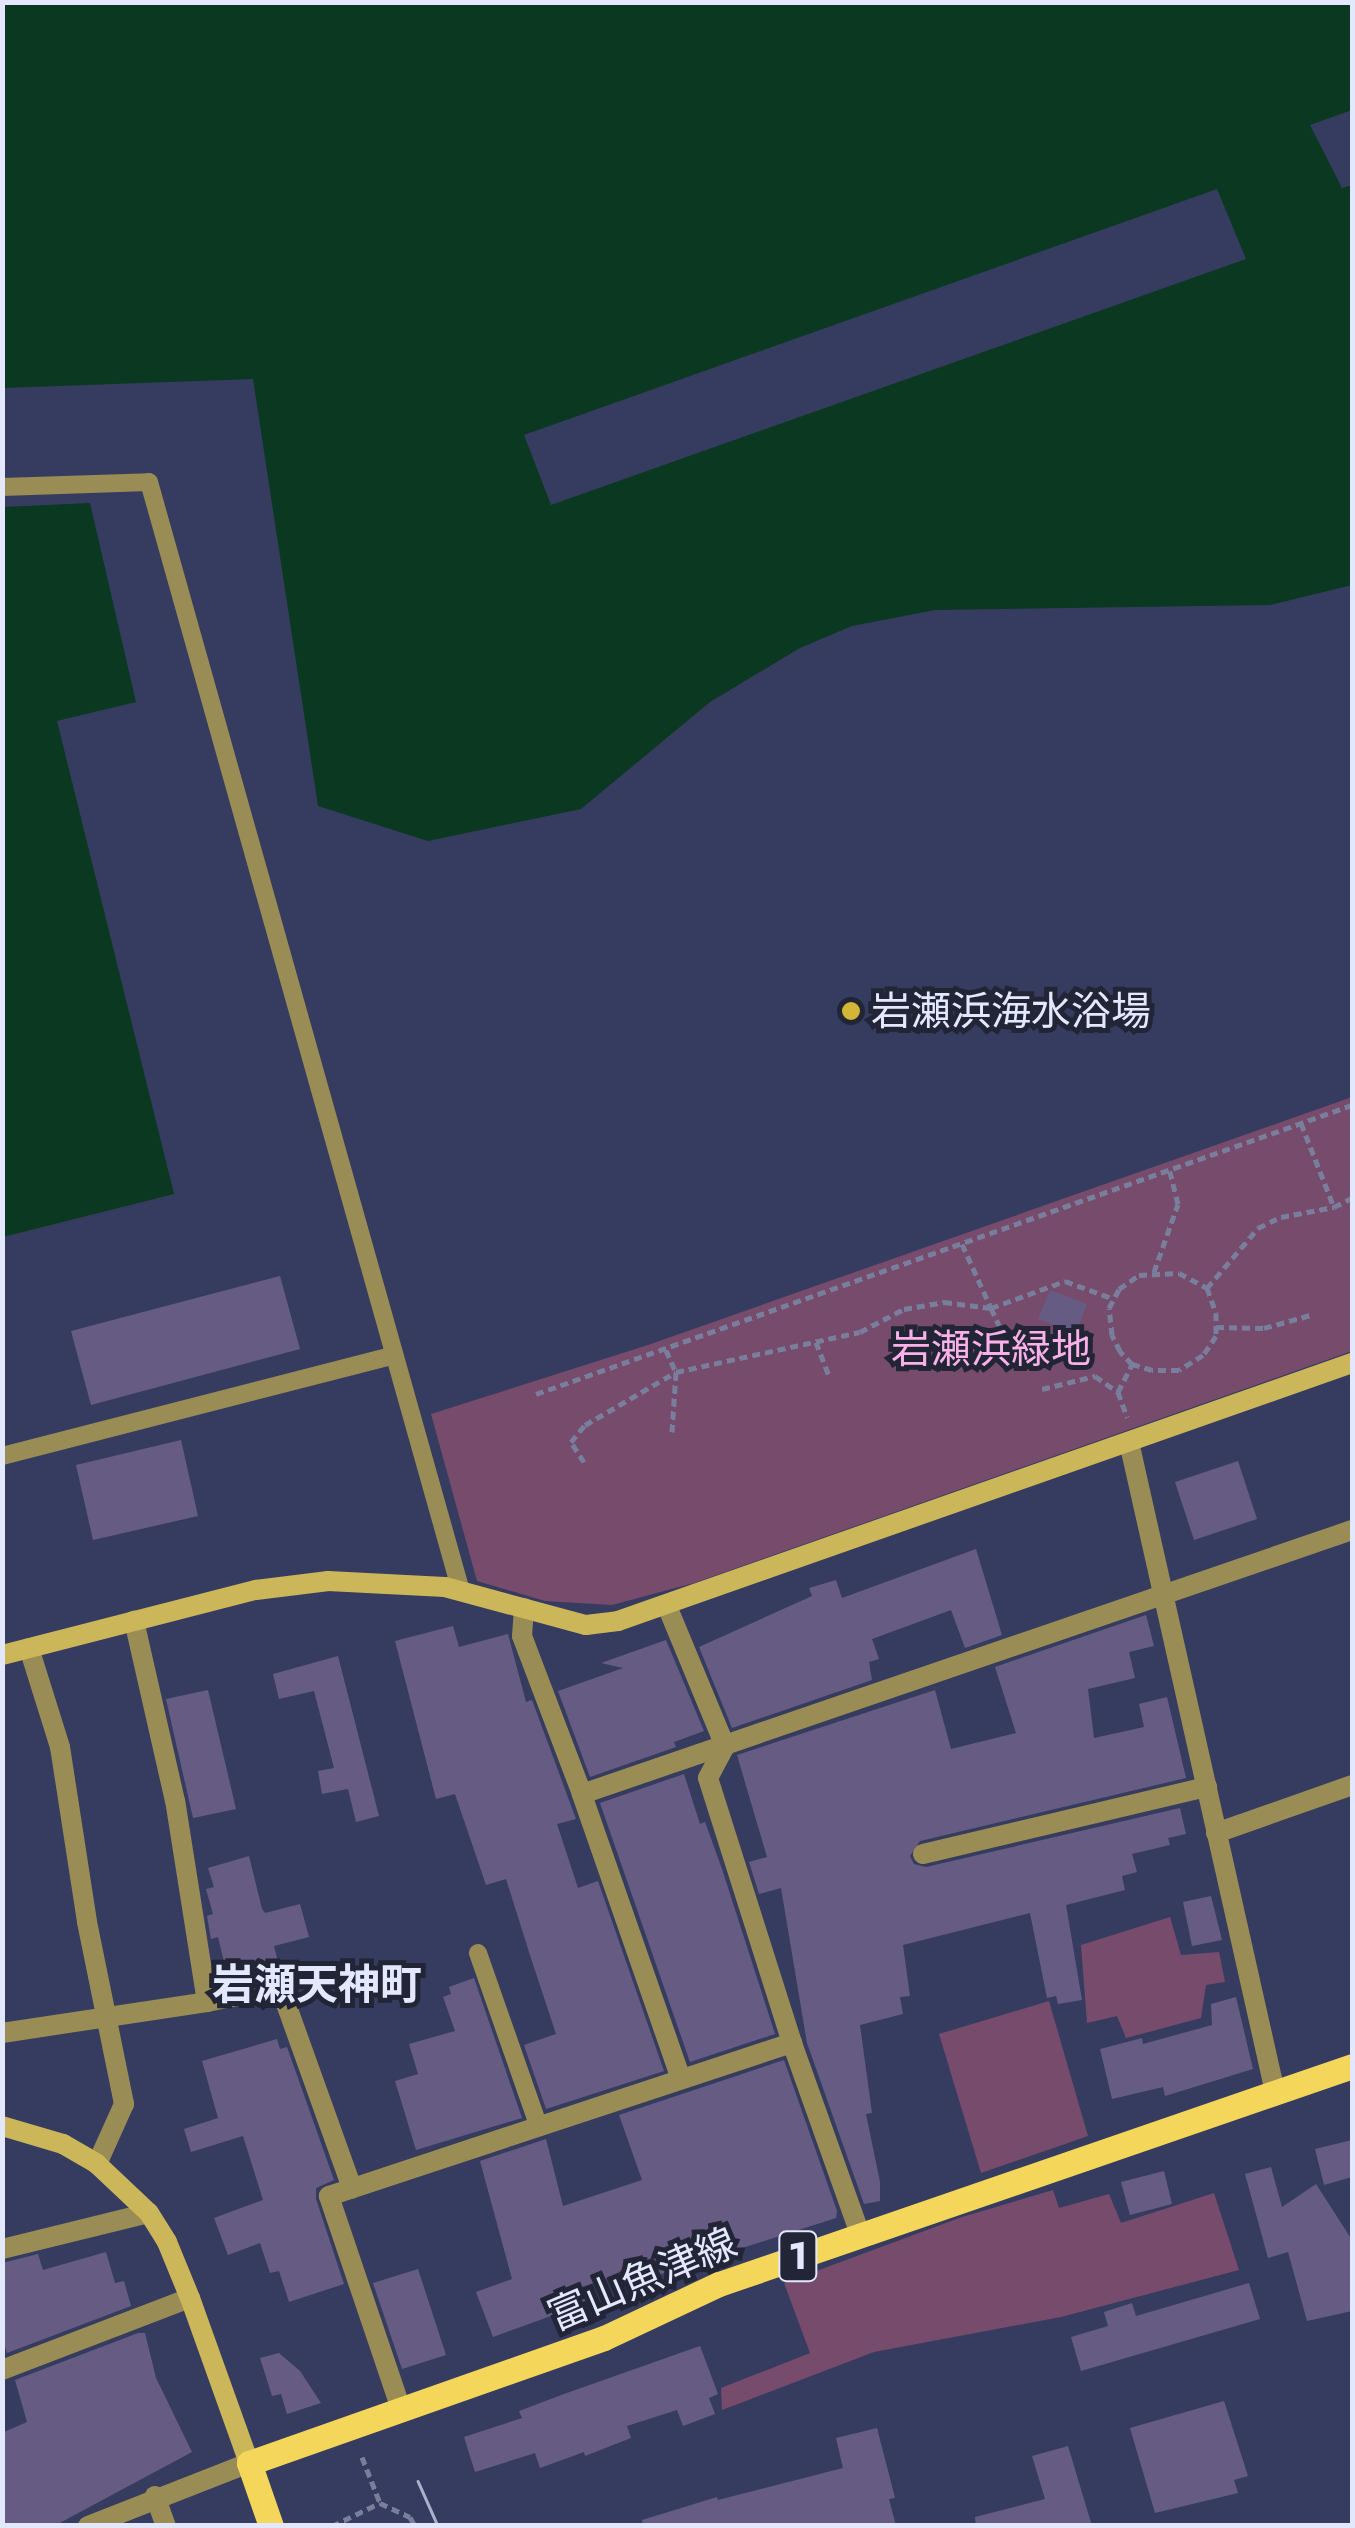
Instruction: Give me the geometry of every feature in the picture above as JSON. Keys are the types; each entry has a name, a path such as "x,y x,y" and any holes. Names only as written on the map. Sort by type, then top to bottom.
{"main road":[{"name":"富山魚津線","path":"250,2463 604,2338 719,2284 1352,2066"},
{"path":"250,2463 271,2526"}],"street":[{"path":"2,1655 256,1590 328,1581 460,1591 586,1625 618,1621 1352,1364"},
{"path":"1130,1442 1275,2092"},
{"path":"582,1794 1352,1530"},
{"path":"668,1606 725,1746"},
{"path":"524,1608 522,1636 582,1794 680,2079"},
{"path":"134,1621 175,1801 207,2002"},
{"path":"29,1648 60,1747 88,1922 124,2104 97,2164"},
{"path":"725,1746 708,1778 792,2044 860,2234"},
{"path":"1216,1833 1352,1786"},
{"path":"922,1854 1207,1787"},
{"path":"2,2033 207,2002 280,1986 352,2188"},
{"path":"402,2412 329,2196 792,2044"},
{"path":"2,2126 63,2144 97,2164 149,2213 167,2242 190,2298 250,2463 155,2496 88,2526"},
{"path":"2,2250 149,2213"},
{"path":"2,2370 190,2298"},
{"path":"155,2496 166,2526"}],"lane":[{"path":"2,488 148,482 460,1591"},
{"path":"2,1456 394,1354"},
{"path":"478,1953 539,2127"}],"path":[{"path":"536,1394 1352,1105"},
{"path":"1301,1123 1334,1207"},
{"path":"1154,1272 1178,1204 1169,1168"},
{"path":"1207,1288 1258,1228 1281,1217 1334,1207 1352,1198"},
{"path":"962,1244 998,1326"},
{"path":"1154,1272 1179,1273 1207,1288 1216,1328 1203,1355 1179,1370 1132,1364 1112,1335 1110,1308 1114,1298 1139,1274 1154,1272"},
{"path":"584,1462 570,1442 585,1425 676,1372 748,1352 860,1332 904,1309 944,1302 991,1308 1065,1281 1114,1298"},
{"path":"1216,1328 1264,1328 1314,1314"},
{"path":"816,1342 830,1376"},
{"path":"666,1350 676,1372 672,1432"},
{"path":"1042,1389 1095,1376 1118,1392 1132,1364"},
{"path":"362,2457 380,2504 410,2517 415,2526"},
{"path":"332,2526 380,2504"}],"green space":[{"name":"岩瀬浜緑地","path":"1352,1097 1352,1351 694,1583 612,1605 545,1601 477,1581 431,1414 648,1345"},
{"path":"1170,1917 1181,1955 1219,1952 1225,1982 1206,1985 1201,2018 1126,2038 1117,2016 1087,2023 1081,1945"},
{"path":"1049,2001 1088,2136 981,2173 939,2034"},
{"path":"1053,2190 1059,2208 1109,2194 1121,2223 1214,2193 1239,2270 1061,2317 874,2352 722,2410 721,2388 810,2353 784,2283 962,2217"}],"shaded area":[{"path":"2,3 1352,3 1352,585 1270,605 935,610 852,626 800,648 710,702 581,809 428,841 318,806 253,379 3,388"},
{"path":"90,503 136,702 57,721 174,1194 3,1237 3,507"}],"pier":[{"path":"1352,110 1352,185 1342,188 1310,125"},
{"path":"1217,189 1246,259 551,505 524,435"}],"building":[{"path":"280,1276 300,1349 91,1405 71,1331"},
{"path":"1050,1290 1087,1304 1076,1333 1038,1319"},
{"path":"181,1440 198,1516 93,1540 76,1465"},
{"path":"1238,1461 1257,1519 1194,1540 1175,1482"},
{"path":"976,1549 1002,1635 965,1648 951,1610 872,1639 879,1659 869,1662 872,1680 732,1728 699,1647 812,1596 809,1588 836,1580 842,1598"},
{"path":"1146,1615 1154,1646 1129,1652 1135,1678 1088,1689 1094,1738 1144,1727 1139,1704 1167,1697 1186,1778 920,1841 910,1856 914,1864 926,1867 1180,1808 1186,1834 1168,1838 1170,1845 1132,1854 1137,1872 1122,1876 1125,1890 1066,1905 1082,2000 1058,2004 1056,1996 1047,1998 1030,1913 903,1945 910,1996 900,1997 903,2014 860,2025 872,2113 866,2114 880,2182 880,2201 864,2204 807,2043 781,1888 759,1894 749,1862 767,1857 737,1755 935,1690 951,1749 1016,1733 995,1667"},
{"path":"453,1626 459,1647 508,1634 526,1702 532,1700 576,1819 557,1824 578,1888 598,1881 664,2071 546,2109 524,2045 556,2034 506,1879 486,1885 455,1794 436,1799 395,1641"},
{"path":"666,1640 704,1731 674,1742 676,1747 590,1777 558,1691 623,1668 601,1663"},
{"path":"338,1656 379,1816 356,1822 348,1789 322,1794 318,1771 334,1768 314,1691 279,1699 273,1674"},
{"path":"208,1690 236,1809 193,1818 166,1699"},
{"path":"684,1774 700,1824 705,1822 722,1869 775,2034 690,2062 600,1803"},
{"path":"249,1856 262,1909 265,1913 300,1904 309,1937 274,1946 280,1970 251,1978 249,1972 228,1978 218,1937 211,1939 207,1916 213,1914 206,1889 214,1887 208,1868"},
{"path":"1211,1896 1222,1940 1192,1946 1183,1902"},
{"path":"474,1978 522,2118 416,2150 395,2081 418,2074 409,2044 455,2031 443,1997 451,1994 449,1987"},
{"path":"1236,1997 1253,2069 1165,2096 1163,2087 1112,2099 1100,2049 1142,2038 1143,2044 1212,2025 1211,2004"},
{"path":"277,2039 280,2049 287,2047 334,2180 316,2188 316,2199 344,2284 289,2302 279,2271 270,2273 260,2243 228,2255 214,2218 263,2200 243,2136 191,2152 184,2129 218,2118 202,2061"},
{"path":"784,2060 837,2211 836,2218 636,2282 632,2270 582,2287 587,2303 493,2337 476,2292 512,2279 480,2161 546,2139 563,2206 642,2180 619,2115"},
{"path":"1352,2140 1352,2177 1324,2185 1315,2149"},
{"path":"1271,2167 1282,2207 1316,2184 1352,2240 1352,2311 1307,2321 1288,2252 1268,2258 1245,2174"},
{"path":"1164,2171 1172,2204 1130,2215 1121,2182"},
{"path":"106,2252 115,2283 124,2281 131,2306 7,2353 2,2338 2,2263 38,2254 43,2270"},
{"path":"418,2269 446,2355 402,2369 373,2283"},
{"path":"1249,2283 1260,2319 1081,2371 1071,2337 1108,2326 1104,2312 1132,2303 1136,2316"},
{"path":"145,2333 156,2378 192,2452 54,2526 2,2526 2,2433 27,2422 15,2380"},
{"path":"700,2346 718,2394 709,2398 715,2414 683,2426 677,2410 627,2426 631,2438 585,2456 584,2452 540,2468 535,2453 475,2472 464,2437 522,2418 519,2411"},
{"path":"279,2353 300,2371 321,2403 287,2414 281,2394 272,2396 260,2358"},
{"path":"1224,2401 1248,2476 1234,2480 1238,2493 1155,2513 1130,2428"},
{"path":"877,2428 895,2498 889,2499 896,2526 643,2526 642,2520 717,2497 718,2500 843,2468 836,2438"},
{"path":"1068,2446 1092,2526 976,2526 975,2517 1045,2499 1032,2456"}],"tram line":[{"path":"418,2481 438,2526"}],"place":[{"name":"岩瀬浜海水浴場","path":"851,1011"}],"district":[{"name":"岩瀬天神町","path":"317,1985"}]}
